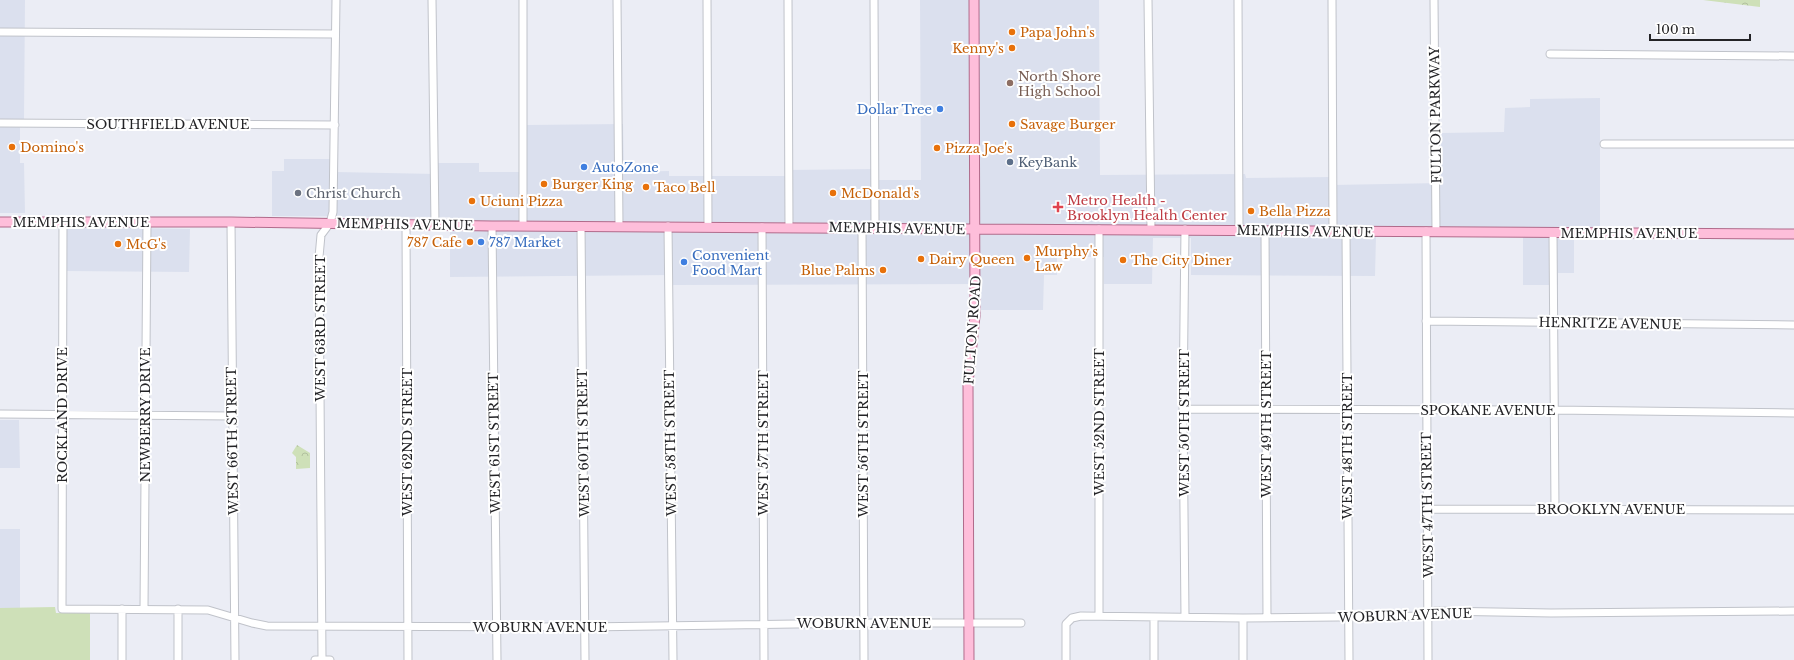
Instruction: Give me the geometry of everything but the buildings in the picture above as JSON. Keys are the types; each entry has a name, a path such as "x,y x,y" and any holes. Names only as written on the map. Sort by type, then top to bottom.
{"main road":[{"name":"FULTON ROAD","path":"969,660 968,383 975,316 976,229 974,0"},
{"name":"MEMPHIS AVENUE","path":"0,222 231,222 434,226 708,226 976,229 1185,229 1333,232 1436,231 1794,234"}],"street":[{"name":"WEST 63RD STREET","path":"330,660 318,659 321,626 319,257 321,235 330,223 333,212 336,0"},
{"path":"432,0 434,226"},
{"path":"523,0 523,226"},
{"path":"617,0 619,226"},
{"path":"707,0 708,226"},
{"path":"788,0 789,227"},
{"path":"874,0 875,228"},
{"path":"1148,0 1151,229"},
{"path":"1238,0 1239,231"},
{"path":"1332,0 1333,232"},
{"name":"FULTON PARKWAY","path":"1434,0 1436,231"},
{"path":"0,32 335,34"},
{"path":"1550,54 1794,56"},
{"name":"SOUTHFIELD AVENUE","path":"0,123 335,125"},
{"path":"1604,144 1794,144"},
{"name":"ROCKLAND DRIVE","path":"62,609 63,222"},
{"name":"NEWBERRY DRIVE","path":"144,609 144,415 147,222"},
{"name":"WEST 66TH STREET","path":"231,222 235,660"},
{"name":"WEST 62ND STREET","path":"406,225 408,660"},
{"name":"WEST 61ST STREET","path":"492,226 497,660"},
{"name":"WEST 58TH STREET","path":"668,226 673,660"},
{"name":"WEST 60TH STREET","path":"580,227 585,660"},
{"name":"WEST 57TH STREET","path":"762,227 764,660"},
{"name":"WEST 56TH STREET","path":"862,228 864,660"},
{"name":"WEST 52ND STREET","path":"1099,229 1099,616"},
{"name":"WEST 50TH STREET","path":"1185,229 1183,409 1185,617"},
{"name":"WEST 49TH STREET","path":"1265,231 1267,618"},
{"name":"WEST 47TH STREET","path":"1426,231 1428,660"},
{"name":"WEST 48TH STREET","path":"1346,232 1349,660"},
{"path":"1553,232 1554,509"},
{"name":"HENRITZE AVENUE","path":"1426,321 1794,326"},
{"name":"SPOKANE AVENUE","path":"1183,409 1553,410 1794,413"},
{"path":"0,414 232,416"},
{"name":"BROOKLYN AVENUE","path":"1428,509 1794,510"},
{"name":"WOBURN AVENUE","path":"62,609 208,610 235,617 252,624 267,626 585,627 864,623 1020,623"},
{"path":"122,609 122,660"},
{"path":"178,609 178,660"},
{"name":"WOBURN AVENUE","path":"1066,660 1066,624 1072,618 1099,616 1349,618 1428,616 1436,611 1551,613 1794,611"},
{"path":"1154,617 1154,660"},
{"path":"1243,618 1243,660"}],"shaded area":[{"path":"0,0 25,0 24,119 20,119 20,163 24,163 25,213 0,213"},
{"path":"920,0 1099,0 1100,175 1245,174 1246,178 1331,177 1332,185 1441,183 1441,133 1504,132 1505,108 1530,107 1530,99 1600,98 1600,235 1574,235 1574,273 1558,273 1558,285 1523,285 1523,236 1376,237 1375,276 1191,275 1191,238 1153,238 1152,284 1104,284 1104,257 1057,257 1057,275 1044,275 1043,310 981,310 981,284 673,285 673,275 450,277 450,217 272,216 272,171 284,171 284,159 336,159 336,172 436,174 436,163 479,163 479,172 526,172 527,125 623,124 624,172 669,171 669,176 787,176 787,170 877,169 877,180 921,180"},
{"path":"67,227 190,229 189,272 66,271"},
{"path":"0,420 19,420 20,468 0,468"},
{"path":"0,529 20,529 20,608 0,608"}],"green space":[{"path":"1703,0 1760,0 1760,7"},
{"path":"297,445 310,453 310,468 296,469 296,457 292,453"},
{"path":"55,607 56,613 90,613 90,660 0,660 0,608"}],"place":[{"name":"Papa John's","path":"1012,32"},
{"name":"Kenny's","path":"1012,48"},
{"name":"North Shore High School","path":"1010,83"},
{"name":"Dollar Tree","path":"940,109"},
{"name":"Savage Burger","path":"1012,124"},
{"name":"Domino's","path":"12,147"},
{"name":"Pizza Joe's","path":"937,148"},
{"name":"KeyBank","path":"1010,162"},
{"name":"AutoZone","path":"584,167"},
{"name":"Burger King","path":"544,184"},
{"name":"Taco Bell","path":"646,187"},
{"name":"Christ Church","path":"298,193"},
{"name":"McDonald's","path":"833,193"},
{"name":"Uciuni Pizza","path":"472,201"},
{"name":"Metro Health - Brooklyn Health Center","path":"1058,207"},
{"name":"Bella Pizza","path":"1251,211"},
{"name":"787 Cafe","path":"470,242"},
{"name":"787 Market","path":"481,242"},
{"name":"McG's","path":"118,244"},
{"name":"Murphy's Law","path":"1027,258"},
{"name":"Dairy Queen","path":"921,259"},
{"name":"The City Diner","path":"1123,260"},
{"name":"Convenient Food Mart","path":"684,262"},
{"name":"Blue Palms","path":"883,270"}]}
